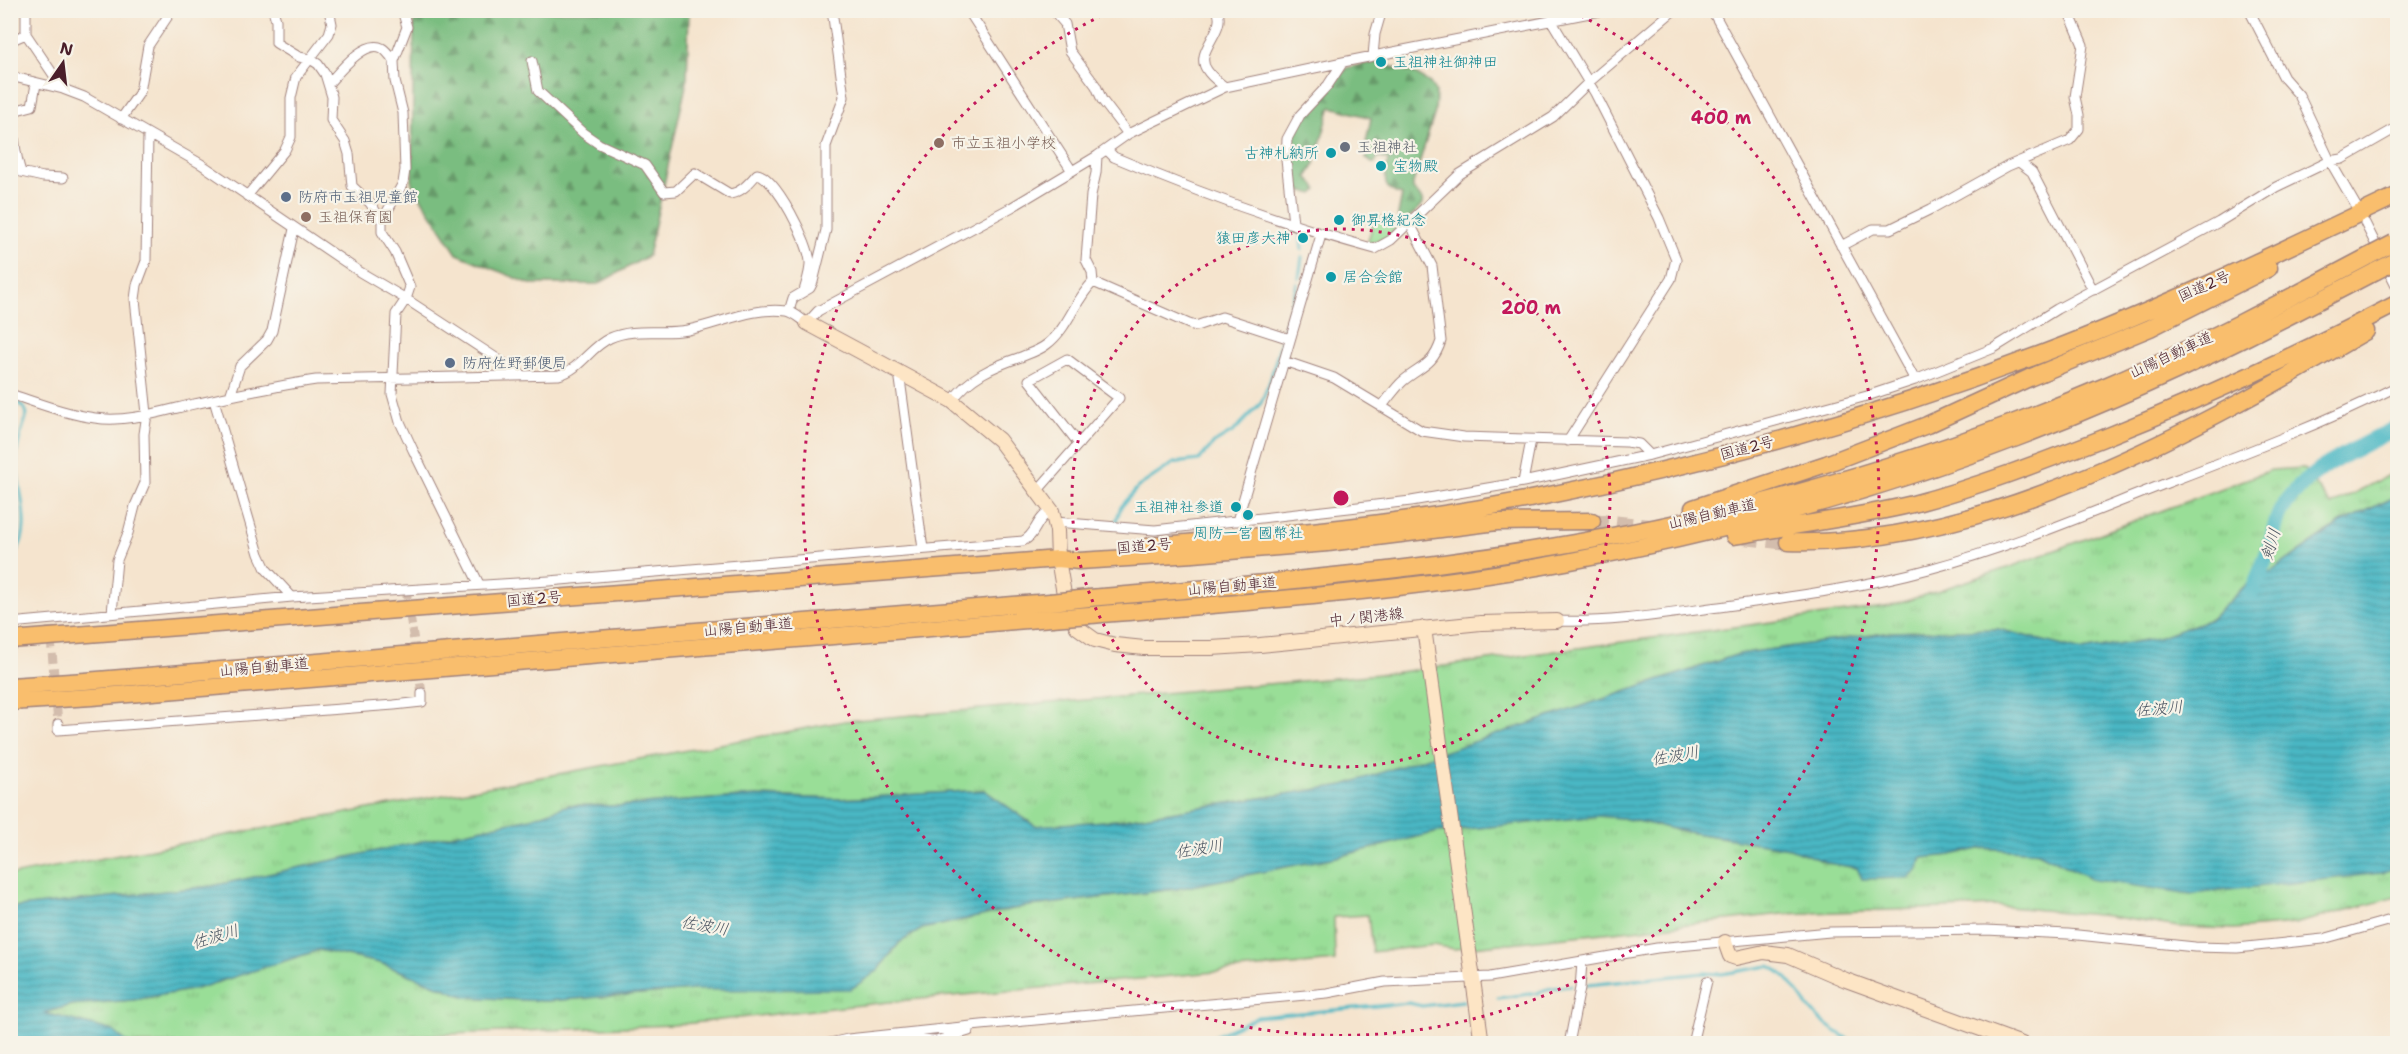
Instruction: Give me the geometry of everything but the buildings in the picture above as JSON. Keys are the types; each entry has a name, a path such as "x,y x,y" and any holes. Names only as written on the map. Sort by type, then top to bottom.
{"highway":[{"name":"国道2号","path":"1058,559 1078,552 1366,525 1464,510 1616,481 1734,452 1828,426 2045,353 2161,306 2397,195"},
{"path":"1530,552 1738,495 1927,425 2030,378 2150,328 2237,286 2397,202"},
{"name":"山陽自動車道","path":"1090,606 1390,587 1481,575 1623,551 1719,530 1862,490 2039,420 2108,385 2175,363 2372,264 2396,248"},
{"path":"1623,551 1660,551 1848,518 1912,504 1983,483 2062,454 2217,391 2397,303"},
{"path":"1788,542 1854,540 1903,534 1981,514 2053,489 2118,461 2272,385 2397,312"},
{"name":"山陽自動車道","path":"10,702 104,696 1051,610 1530,552 1667,525 1786,496 2039,420"},
{"name":"国道2号","path":"10,640 1058,559 1079,561 1194,554 1328,543 1497,522 1592,520"},
{"name":"山陽自動車道","path":"10,686 1051,610"}],"main road":[{"path":"807,322 952,401 999,440 1038,490 1053,517"},
{"name":"中ノ関港線","path":"1053,517 1066,606 1077,627 1095,640 1144,648 1211,648 1424,628 1482,1044"},
{"path":"1424,628 1481,623 1557,621"},
{"path":"1725,942 1730,956 1736,958 1764,952 1788,955 1846,980 2022,1044"}],"street":[{"path":"26,10 26,34 63,89"},
{"path":"121,119 140,92 148,46 172,10"},
{"path":"273,10 276,20 276,43 299,57 310,59 318,64 329,83 332,98 331,120 347,148 352,186 370,203 382,221"},
{"path":"247,196 285,150 291,137 291,98 296,77 329,34 332,24 330,10"},
{"path":"402,10 407,27 394,62 395,81 403,113 405,170 403,183 382,221 382,232 395,252 410,287 406,299 396,314 392,394 400,422 479,584"},
{"path":"789,311 793,298 813,282 826,230 826,146 844,97 832,10"},
{"path":"968,10 1072,171"},
{"path":"1053,10 1065,24 1070,51 1128,134"},
{"path":"1217,10 1220,21 1203,59 1206,69 1225,87"},
{"path":"1373,56 1375,34 1382,10"},
{"path":"10,394 95,418 112,419 316,380 548,376 569,372 600,344 621,334 688,330 732,317 789,311 807,322 818,311 1012,207 1107,150 1128,134 1225,87 1605,10"},
{"path":"1107,150 1114,157 1175,183 1321,235 1375,249 1391,240 1460,174 1552,117 1589,82 1674,10"},
{"path":"1712,10 1915,380"},
{"path":"1840,246 1874,230 1890,229 2019,162 2070,140 2079,129 2075,97 2083,45 2082,38 2068,10"},
{"path":"2249,10 2284,78 2299,94 2330,161 2356,206"},
{"path":"1551,20 1589,82 1640,177 1676,259 1671,279 1568,441"},
{"path":"10,41 26,34"},
{"path":"329,83 364,49 374,46 382,48 394,62"},
{"path":"532,61 538,91 583,133 599,144 645,165 664,192 676,191 696,173 730,194 738,193 757,174 767,178 775,186 809,255 810,265 804,291"},
{"path":"1293,224 1286,159 1288,136 1300,115 1328,85 1343,62"},
{"path":"10,76 63,89 84,97 201,164 360,272 406,299 522,375"},
{"path":"36,84 32,106 13,111 13,145 16,158 21,172 43,177 63,178"},
{"path":"10,623 49,622 112,613 292,597 584,578 1023,542 1031,536 1042,516 1155,530 1204,526 1222,521 1411,501 1524,482 1650,455 1773,423 1915,380 1994,348 2056,309 2219,222 2276,187 2330,161 2342,159 2397,127"},
{"path":"112,613 117,560 145,483 144,434 147,414 135,299 137,285 146,261 148,134"},
{"path":"952,401 970,380 1033,353 1047,344 1067,323 1093,282 1092,272 1086,260 1091,195 1097,156"},
{"path":"2019,162 2032,172 2093,290"},
{"path":"1381,407 1402,382 1429,364 1441,341 1432,266 1409,222"},
{"path":"2365,223 2397,289"},
{"path":"230,396 240,366 267,340 272,331 294,228"},
{"path":"1237,521 1321,235"},
{"path":"1093,282 1189,324 1196,326 1222,317 1290,339"},
{"path":"1038,490 1079,444 1119,398 1067,359 1029,380 1079,444"},
{"path":"1284,361 1334,378 1422,432 1464,437 1626,442 1639,444 1650,455"},
{"path":"900,372 922,549"},
{"path":"1557,621 1592,622 1785,598 1844,589 1928,569 2074,519 2283,438 2397,386"},
{"path":"213,400 259,554 266,569 292,597"},
{"path":"1524,482 1531,440"},
{"path":"58,724 58,730 394,705 422,702 422,693"},
{"path":"825,1044 976,1026 1327,993 1416,977 1474,978 1657,948 1830,932 1986,930 2068,934 2195,947 2237,948 2323,939 2397,918"},
{"path":"1569,1044 1580,988 1582,962"},
{"path":"1692,1044 1707,981"},
{"path":"893,1035 901,1039 936,1042 976,1026"}],"green space":[{"path":"414,11 689,11 687,81 648,256 598,284 530,284 457,254 412,184"},
{"path":"1375,62 1414,73 1430,83 1436,93 1435,112 1413,183 1413,189 1422,202 1419,209 1405,221 1399,219 1398,215 1402,195 1390,190 1387,186 1388,160 1378,157 1375,163 1372,163 1366,158 1372,147 1366,143 1371,118 1332,107 1314,166 1307,177 1317,190 1313,194 1304,191 1297,192 1291,139 1303,117 1317,109 1347,68"},
{"path":"1375,216 1389,219 1397,227 1387,238 1370,243 1368,241"},
{"path":"2303,468 2331,505 2397,471 2397,496 2341,523 2272,571 2251,580 2211,619 2158,638 2082,651 1998,629 1893,632 1739,654 1344,785 1119,820 1035,826 984,790 839,799 756,796 617,806 569,805 531,818 212,886 11,908 11,875 845,721 1392,673 1891,606 2010,567 2271,470"},
{"path":"1598,816 1622,818 1688,832 1790,848 1828,863 1857,868 1918,869 1922,858 1983,848 2038,852 2094,880 2381,873 2397,867 2397,897 2294,924 2234,929 2179,927 2108,916 1997,906 1783,914 1454,949 1433,945 1372,952 1368,915 1334,917 1335,961 908,1000 673,1025 400,1036 349,1044 129,1044 113,1031 44,1013 71,1005 133,1000 196,989 319,950 380,963 466,997 545,1001 693,990 876,972 900,942 922,929 1022,907 1176,889 1336,857 1437,832"}],"water":[{"name":"佐波川","path":"2397,496 2398,867 2381,873 2192,894 2094,880 2038,852 1983,848 1922,858 1918,869 1908,878 1862,879 1857,868 1828,863 1790,848 1688,832 1622,818 1598,816 1437,832 1336,857 1176,889 1022,907 922,929 900,942 876,972 851,989 693,990 545,1001 466,997 380,963 319,950 196,989 133,1000 71,1005 45,1013 113,1031 129,1044 11,1043 10,908 212,886 531,818 569,805 617,806 756,796 839,799 984,790 1035,826 1119,820 1344,785 1739,654 1893,632 1998,629 2082,651 2158,638 2211,619 2251,580 2272,571 2341,523"}],"waterway":[{"path":"1300,232 1302,250"},
{"path":"1299,278 1302,257"},
{"path":"1116,521 1121,507 1138,487 1174,463 1199,460 1214,443 1234,431 1261,403 1270,381 1297,284"},
{"path":"10,383 11,391"},
{"path":"10,558 18,548 24,525 16,454 27,414 16,400"},
{"name":"剣川","path":"2250,595 2265,561 2278,516 2292,495 2305,482 2334,461 2398,427"},
{"path":"1587,985 1704,973 1722,974 1769,966 1788,980 1821,1020 1856,1044"},
{"path":"1498,998 1571,986"},
{"path":"1214,1044 1215,1036 1257,1017 1409,1003 1422,1006 1463,1001"}],"tunnel":[{"path":"1592,521 1650,527"},
{"path":"1744,537 1788,542"},
{"path":"406,590 422,693"},
{"path":"50,627 58,724"}],"place":[{"name":"玉祖神社御神田","path":"1381,62"},
{"name":"市立玉祖小学校","path":"939,143"},
{"name":"玉祖神社","path":"1345,147"},
{"name":"古神札納所","path":"1331,153"},
{"name":"宝物殿","path":"1381,166"},
{"name":"防府市玉祖児童館","path":"286,197"},
{"name":"玉祖保育園","path":"306,217"},
{"name":"御昇格紀念","path":"1339,220"},
{"name":"猿田彦大神","path":"1303,238"},
{"name":"居合会館","path":"1331,277"},
{"name":"防府佐野郵便局","path":"450,363"},
{"name":"玉祖神社参道","path":"1236,507"},
{"name":"周防一宮 國幣社","path":"1248,515"}]}
